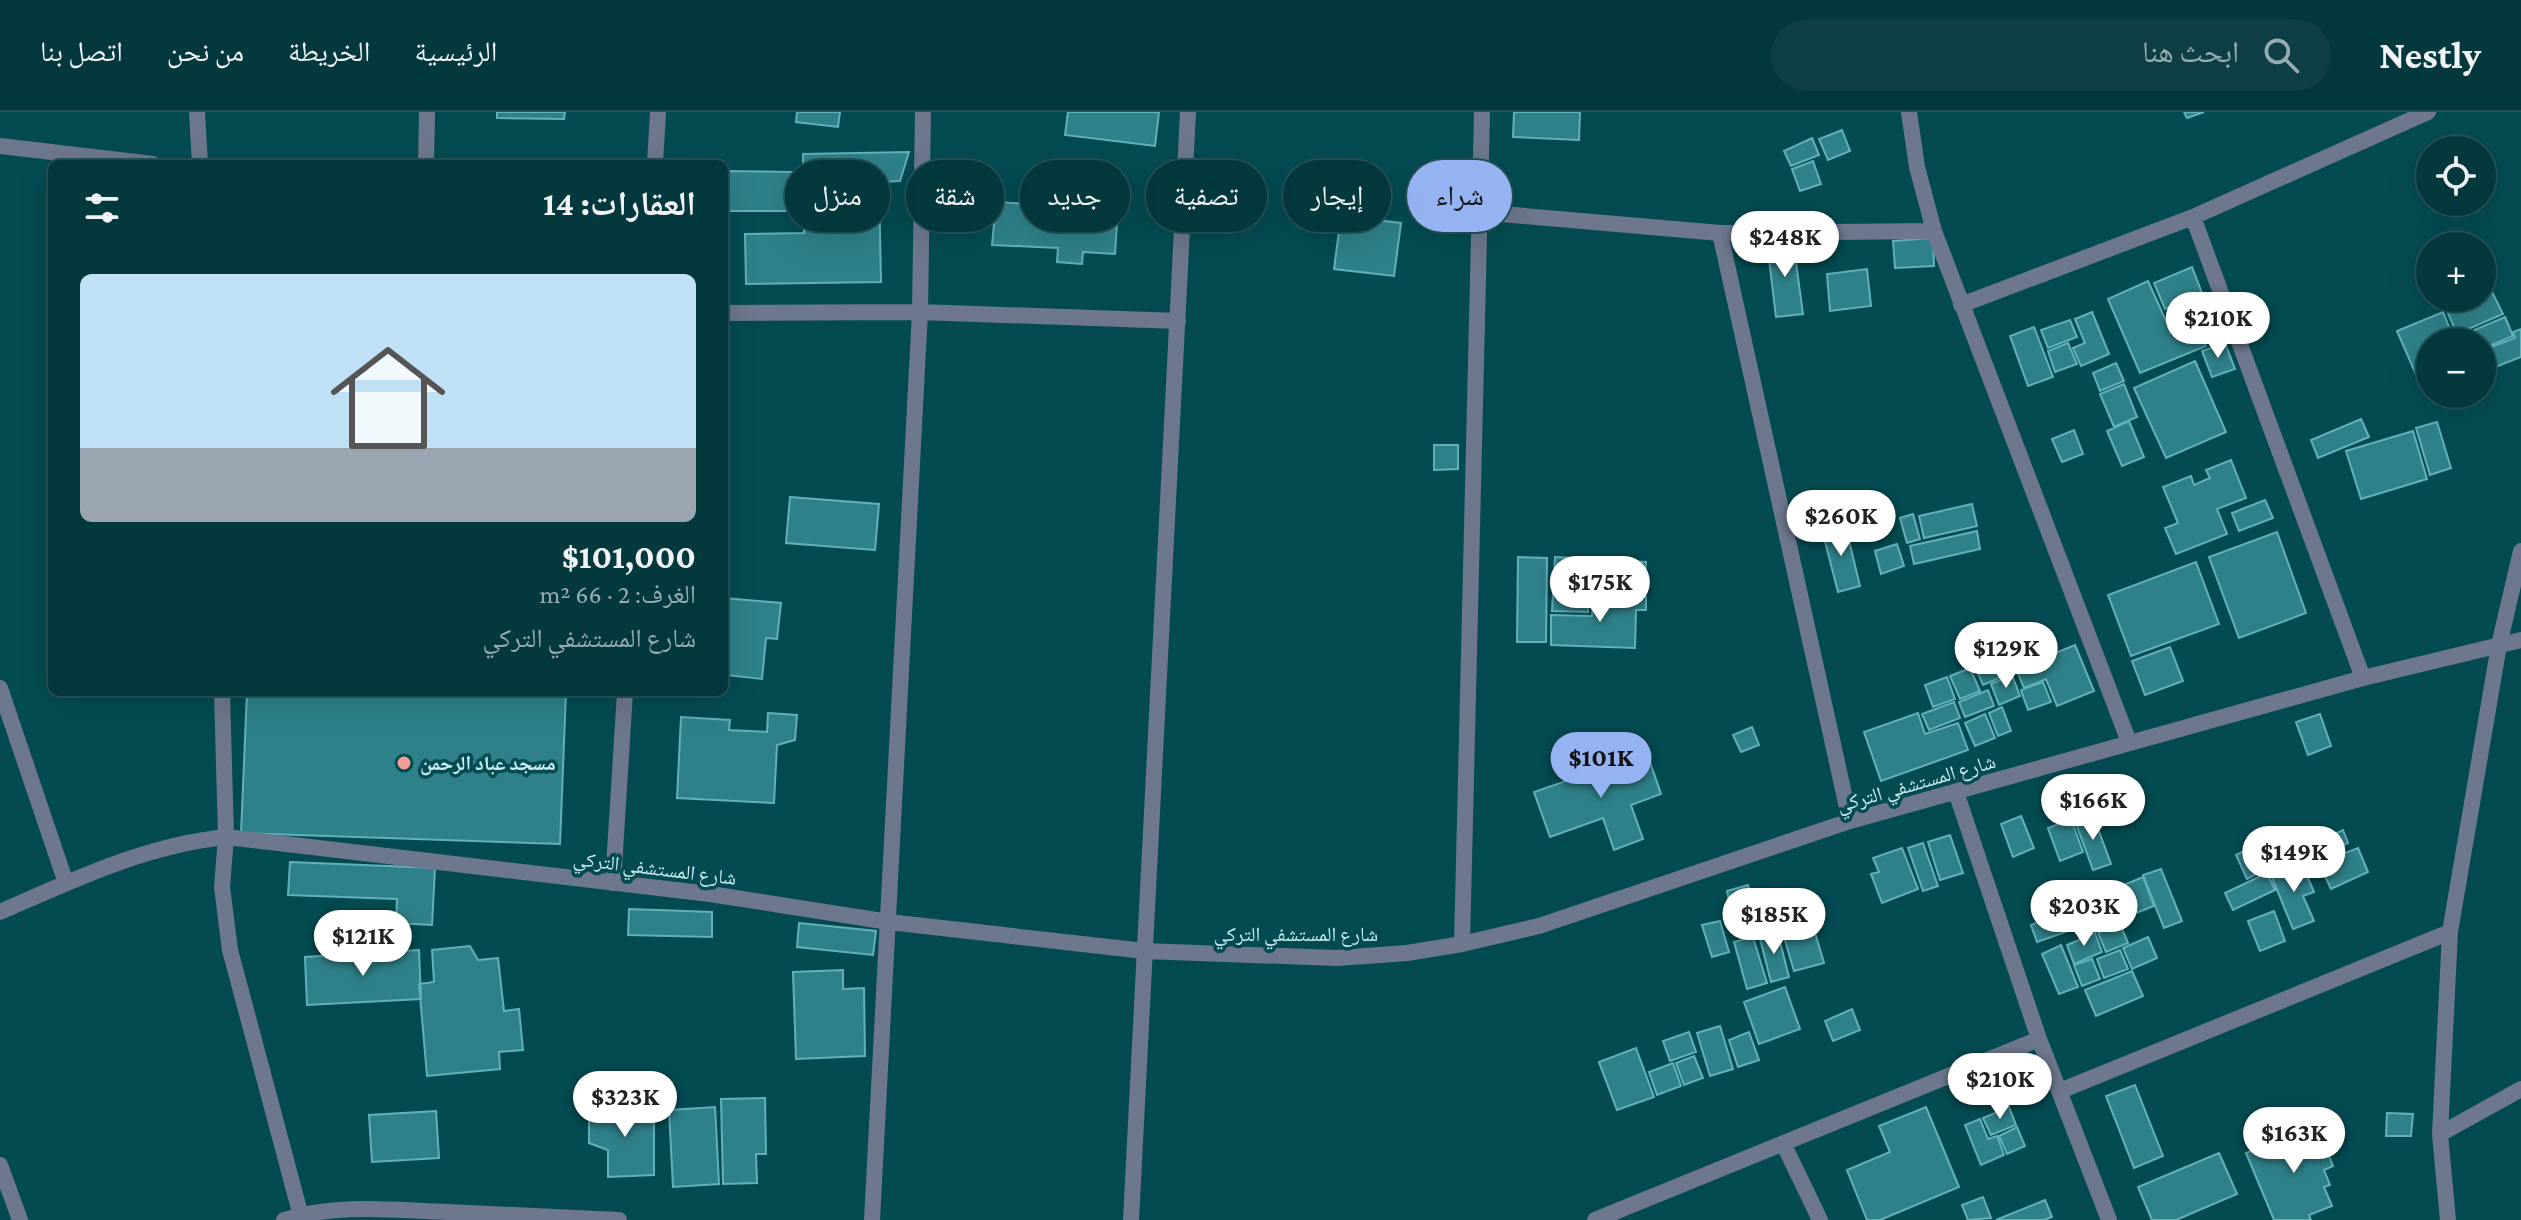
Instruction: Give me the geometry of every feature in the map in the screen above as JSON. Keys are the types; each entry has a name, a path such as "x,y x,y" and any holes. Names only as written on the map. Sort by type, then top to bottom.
{"street":[{"path":"197,112 200,160"},
{"path":"426,160 427,112"},
{"path":"655,160 658,112"},
{"path":"872,1220 920,312 923,112"},
{"path":"1131,1220 1188,112"},
{"path":"1481,160 1482,112"},
{"path":"1909,112 1917,167 1934,231 2129,742"},
{"path":"1961,305 2193,217 2428,112"},
{"path":"0,146 119,160"},
{"path":"1512,215 1720,233 1934,231"},
{"path":"2193,217 2363,678"},
{"path":"1462,944 1479,232"},
{"path":"1720,233 1850,821"},
{"path":"728,313 920,312 1178,321"},
{"path":"2442,1218 2440,1134 2450,932 2499,645 2521,551"},
{"name":"شارع المستشفي التركي","path":"0,912 147,852 192,841 226,837 710,894 889,922 1144,951 1337,958 1407,953 1539,926 1850,821 2363,678 2521,640"},
{"path":"0,688 66,883"},
{"path":"222,696 226,837 222,887 230,950 295,1218 341,1210 386,1209 619,1220"},
{"path":"613,883 625,696"},
{"path":"1956,792 2039,1039 2109,1220"},
{"path":"2060,1091 2450,932"},
{"path":"1595,1220 2039,1039"},
{"path":"2440,1134 2521,1089"},
{"path":"1783,1143 1820,1220"},
{"path":"0,1165 20,1220"}],"building":[{"path":"497,112 565,112 564,119 497,118"},
{"path":"797,112 840,112 838,127 796,122"},
{"path":"1068,112 1159,112 1155,146 1065,135"},
{"path":"1514,112 1580,112 1579,140 1513,137"},
{"path":"2184,112 2204,112 2187,118"},
{"path":"1842,130 1850,151 1828,160 1819,139"},
{"path":"1812,138 1819,155 1791,166 1784,151"},
{"path":"909,152 900,181 890,181 890,160 803,160 803,154"},
{"path":"1813,161 1821,184 1800,191 1792,169"},
{"path":"728,171 785,172 785,211 728,211"},
{"path":"1004,202 1020,203 1020,232 1116,232 1115,254 1083,252 1082,264 1057,262 1058,248 992,245 993,232 1004,232"},
{"path":"1391,222 1401,223 1394,276 1334,269 1339,232 1391,232"},
{"path":"880,232 881,282 746,284 745,234"},
{"path":"1933,238 1934,266 1895,268 1893,241"},
{"path":"1793,240 1803,314 1776,317 1767,243"},
{"path":"2192,267 2202,293 2165,309 2154,283"},
{"path":"1867,269 1871,306 1830,311 1827,274"},
{"path":"2148,281 2170,330 2195,319 2206,346 2140,373 2108,299"},
{"path":"2496,300 2503,314 2471,328 2454,328 2447,312 2496,312"},
{"path":"2092,312 2109,354 2081,366 2073,348 2085,343 2075,319"},
{"path":"2443,312 2449,328 2416,328 2416,375 2397,331"},
{"path":"2505,317 2513,336 2496,343 2496,328 2479,328"},
{"path":"2070,320 2077,337 2048,348 2041,330"},
{"path":"2034,327 2053,377 2028,386 2010,336"},
{"path":"2521,329 2521,357 2496,367 2496,345 2515,338 2513,332"},
{"path":"2068,343 2077,364 2055,372 2048,351"},
{"path":"2225,343 2235,369 2212,377 2202,351"},
{"path":"2195,361 2226,432 2166,458 2134,388"},
{"path":"2116,363 2124,381 2100,391 2093,373"},
{"path":"2124,384 2137,417 2114,427 2100,394"},
{"path":"2361,419 2369,437 2318,458 2311,440"},
{"path":"2129,421 2144,457 2122,466 2107,431"},
{"path":"2437,422 2451,468 2430,475 2416,428"},
{"path":"2074,430 2083,454 2062,462 2052,439"},
{"path":"2413,431 2427,479 2361,499 2346,451"},
{"path":"1434,445 1458,445 1458,469 1434,470"},
{"path":"2231,460 2246,498 2217,509 2227,534 2176,554 2165,528 2178,523 2163,487 2191,476 2194,485 2210,478 2206,470"},
{"path":"790,497 879,504 875,550 786,543"},
{"path":"2265,500 2273,518 2239,531 2232,513"},
{"path":"1972,504 1977,526 1924,538 1919,516"},
{"path":"1913,514 1920,539 1907,543 1900,518"},
{"path":"1845,524 1860,586 1838,592 1822,530"},
{"path":"1977,531 1980,549 1914,564 1910,546"},
{"path":"2277,532 2306,613 2239,638 2209,557"},
{"path":"1897,544 1904,566 1881,574 1875,551"},
{"path":"1518,557 1547,558 1546,642 1517,642"},
{"path":"1555,557 1646,562 1644,593 1589,591 1588,612 1552,611"},
{"path":"2196,562 2219,624 2131,656 2108,595"},
{"path":"1593,596 1646,597 1646,610 1636,610 1635,648 1551,645 1551,615 1592,616"},
{"path":"728,598 781,603 777,639 766,638 762,679 728,675"},
{"path":"2075,645 2094,691 2057,706 2046,679 2024,688 2016,669"},
{"path":"2170,647 2183,681 2145,695 2132,661"},
{"path":"2005,658 2011,673 1983,685 1976,669"},
{"path":"1970,668 1980,691 1960,699 1950,676"},
{"path":"2012,675 2020,696 1999,705 1991,684"},
{"path":"1947,677 1955,699 1933,707 1925,685"},
{"path":"2043,682 2051,702 2028,710 2021,690"},
{"path":"1988,690 1994,706 1965,717 1959,702"},
{"name":"مسجد عباد الرحمن","path":"247,696 566,696 560,844 241,833"},
{"path":"1954,702 1960,718 1929,730 1922,714"},
{"path":"2002,707 2011,731 1998,736 1989,713"},
{"path":"768,713 797,715 795,740 777,745 774,803 677,798 681,717 730,720 729,730 767,732"},
{"path":"1918,713 1925,734 1958,723 1968,750 1881,781 1864,732"},
{"path":"1985,714 1995,738 1975,746 1965,723"},
{"path":"2320,714 2331,746 2308,755 2296,722"},
{"path":"1752,727 1759,745 1741,752 1733,735"},
{"path":"1647,753 1661,794 1631,805 1643,839 1614,850 1603,818 1550,837 1534,792"},
{"path":"2093,815 2111,864 2093,870 2075,821"},
{"path":"2021,816 2034,848 2013,857 2001,824"},
{"path":"2071,819 2083,852 2060,861 2048,828"},
{"path":"2343,830 2348,843 2334,850 2328,837"},
{"path":"1950,835 1963,873 1940,880 1928,842"},
{"path":"2287,836 2296,857 2279,865 2270,844"},
{"path":"2264,841 2276,864 2247,879 2236,855"},
{"path":"1923,843 1938,886 1923,891 1908,848"},
{"path":"1902,848 1918,889 1882,903 1871,874 1879,872 1873,858"},
{"path":"2358,848 2368,872 2331,889 2319,863"},
{"path":"290,862 435,868 432,925 396,923 397,899 288,895"},
{"path":"2301,862 2314,892 2303,896 2314,921 2293,929 2271,875"},
{"path":"2161,869 2182,921 2164,928 2143,875"},
{"path":"2267,873 2275,890 2233,910 2225,893"},
{"path":"2143,877 2154,906 2126,917 2114,889"},
{"path":"1748,885 1753,905 1731,910 1727,891"},
{"path":"2109,893 2120,920 2083,934 2073,907"},
{"path":"1806,902 1824,963 1794,971 1776,910"},
{"path":"629,909 712,912 712,937 628,935"},
{"path":"2274,911 2285,941 2260,951 2248,921"},
{"path":"2059,914 2066,932 2037,942 2031,925"},
{"path":"1720,921 1729,952 1712,957 1702,925"},
{"path":"799,923 876,931 873,955 797,947"},
{"path":"2120,924 2128,943 2106,952 2098,933"},
{"path":"1777,930 1789,977 1771,982 1759,935"},
{"path":"2095,933 2102,952 2074,964 2067,945"},
{"path":"1753,937 1767,983 1747,989 1734,942"},
{"path":"2148,937 2157,958 2132,969 2123,948"},
{"path":"2061,945 2078,987 2059,994 2042,954"},
{"path":"470,946 478,960 498,958 504,1011 519,1009 523,1050 499,1052 500,1069 427,1076 419,984 434,982 432,950"},
{"path":"419,950 421,999 307,1005 305,957"},
{"path":"2120,950 2128,969 2104,978 2097,959"},
{"path":"2092,959 2100,979 2082,986 2074,965"},
{"path":"843,970 843,989 864,988 865,1056 796,1059 793,972"},
{"path":"2132,971 2143,996 2096,1016 2085,990"},
{"path":"1785,987 1800,1029 1759,1044 1744,1002"},
{"path":"1852,1009 1860,1030 1833,1041 1825,1021"},
{"path":"1720,1026 1733,1069 1710,1076 1697,1033"},
{"path":"1689,1032 1696,1052 1670,1061 1663,1041"},
{"path":"1749,1032 1759,1060 1738,1067 1729,1040"},
{"path":"1636,1048 1654,1097 1617,1110 1599,1062"},
{"path":"1694,1056 1703,1078 1684,1085 1676,1063"},
{"path":"1673,1063 1681,1086 1657,1095 1649,1072"},
{"path":"2135,1085 2163,1156 2134,1168 2106,1096"},
{"path":"765,1098 766,1154 756,1154 757,1183 723,1184 721,1099"},
{"path":"654,1107 654,1175 608,1177 608,1150 589,1143 589,1108"},
{"path":"715,1107 719,1184 673,1187 669,1110"},
{"path":"1926,1107 1959,1187 1880,1220 1867,1220 1847,1170 1890,1152 1879,1126"},
{"path":"2009,1107 2016,1125 1991,1135 1983,1118"},
{"path":"436,1111 439,1158 372,1162 369,1115"},
{"path":"2387,1113 2413,1114 2411,1136 2386,1136"},
{"path":"1980,1119 1988,1139 1997,1136 2004,1155 1981,1165 1965,1125"},
{"path":"2317,1125 2333,1166 2324,1170 2330,1185 2324,1187 2332,1206 2309,1215 2311,1220 2274,1220 2246,1153"},
{"path":"2017,1127 2025,1146 2007,1154 1999,1136"},
{"path":"2219,1153 2237,1194 2176,1220 2152,1220 2138,1187"},
{"path":"1983,1197 1991,1218 1968,1220 1962,1205"},
{"path":"2045,1200 2052,1217 2044,1220 1996,1220"}],"place":[{"name":"مسجد عباد الرحمن","path":"404,763"}]}
